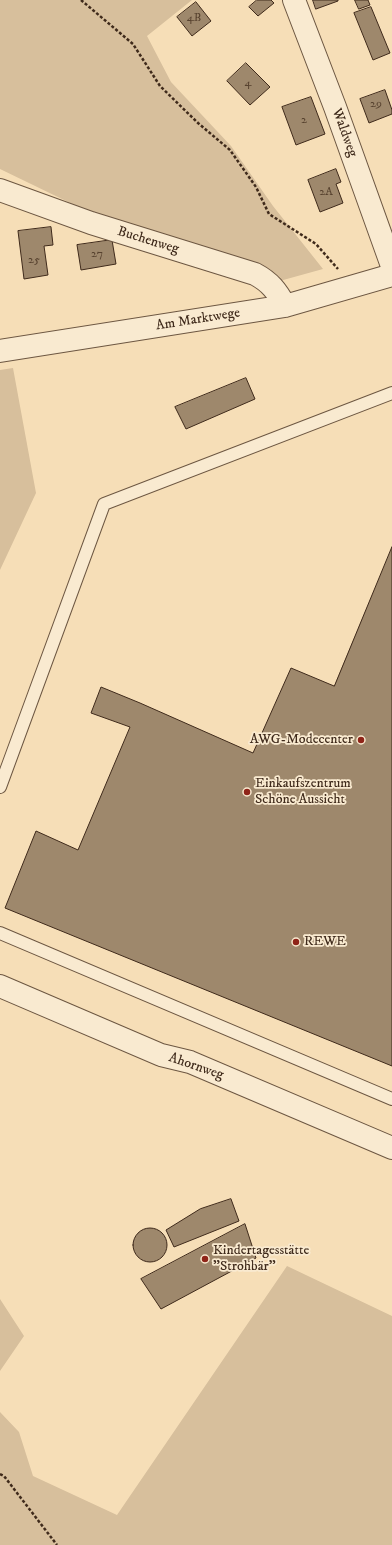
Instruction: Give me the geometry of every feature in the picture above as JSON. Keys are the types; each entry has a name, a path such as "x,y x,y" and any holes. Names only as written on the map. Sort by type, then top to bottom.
{"street":[{"name":"Waldweg","path":"294,0 335,107 392,266"},
{"name":"Buchenweg","path":"0,190 91,223 255,274 266,280 279,293 285,306"},
{"name":"Am Marktwege","path":"0,351 285,306 392,275"},
{"name":"Ahornweg","path":"0,986 161,1055 190,1062 392,1148"}],"lane":[{"path":"0,787 104,504 392,393"},
{"path":"0,933 392,1099"}],"path":[{"path":"80,0 133,44 160,86 198,123 230,150 256,186 269,214 316,244 340,272"},
{"path":"0,1474 4,1476 57,1545"}],"shaded area":[{"path":"0,0 192,0 147,36 171,82 231,146 273,206 323,269 276,282 122,228 0,169"},
{"path":"13,368 36,493 0,570 0,370"},
{"path":"287,1266 392,1316 392,1545 0,1545 0,1412 19,1432 33,1476 117,1515"},
{"path":"0,1299 24,1336 0,1371"}],"building":[{"path":"257,0 271,0 274,3 258,16 249,7"},
{"path":"313,0 338,0 338,1 316,9"},
{"path":"355,0 368,0 370,5 359,9"},
{"path":"196,2 211,21 192,36 177,17"},
{"path":"371,7 390,53 373,60 354,13"},
{"path":"246,63 270,87 250,105 227,81"},
{"path":"385,90 392,114 369,123 360,99"},
{"path":"311,97 325,134 296,145 282,107"},
{"path":"336,169 341,182 336,184 343,203 320,212 308,180"},
{"path":"51,227 53,245 44,246 48,275 24,279 18,231"},
{"path":"112,240 116,264 81,270 77,245"},
{"path":"246,378 255,399 186,429 175,407"},
{"name":"Einkaufszentrum Schöne Aussicht","path":"392,547 392,1066 5,908 36,831 78,850 130,727 91,713 101,687 253,753 291,668 334,686"},
{"path":"231,1199 239,1221 174,1247 166,1230 200,1209"},
{"path":"245,1224 256,1258 161,1309 141,1279"},
{"path":"147,1228 153,1228 162,1233 166,1239 166,1251 162,1257 153,1262 147,1262 138,1257 133,1248 133,1242 138,1233"}],"place":[{"name":"AWG-Modecenter","path":"361,740"},
{"name":"Einkaufszentrum Schöne Aussicht","path":"247,792"},
{"name":"REWE","path":"296,942"},
{"name":"Kindertagesstätte \"Strohbär\"","path":"205,1259"}]}
